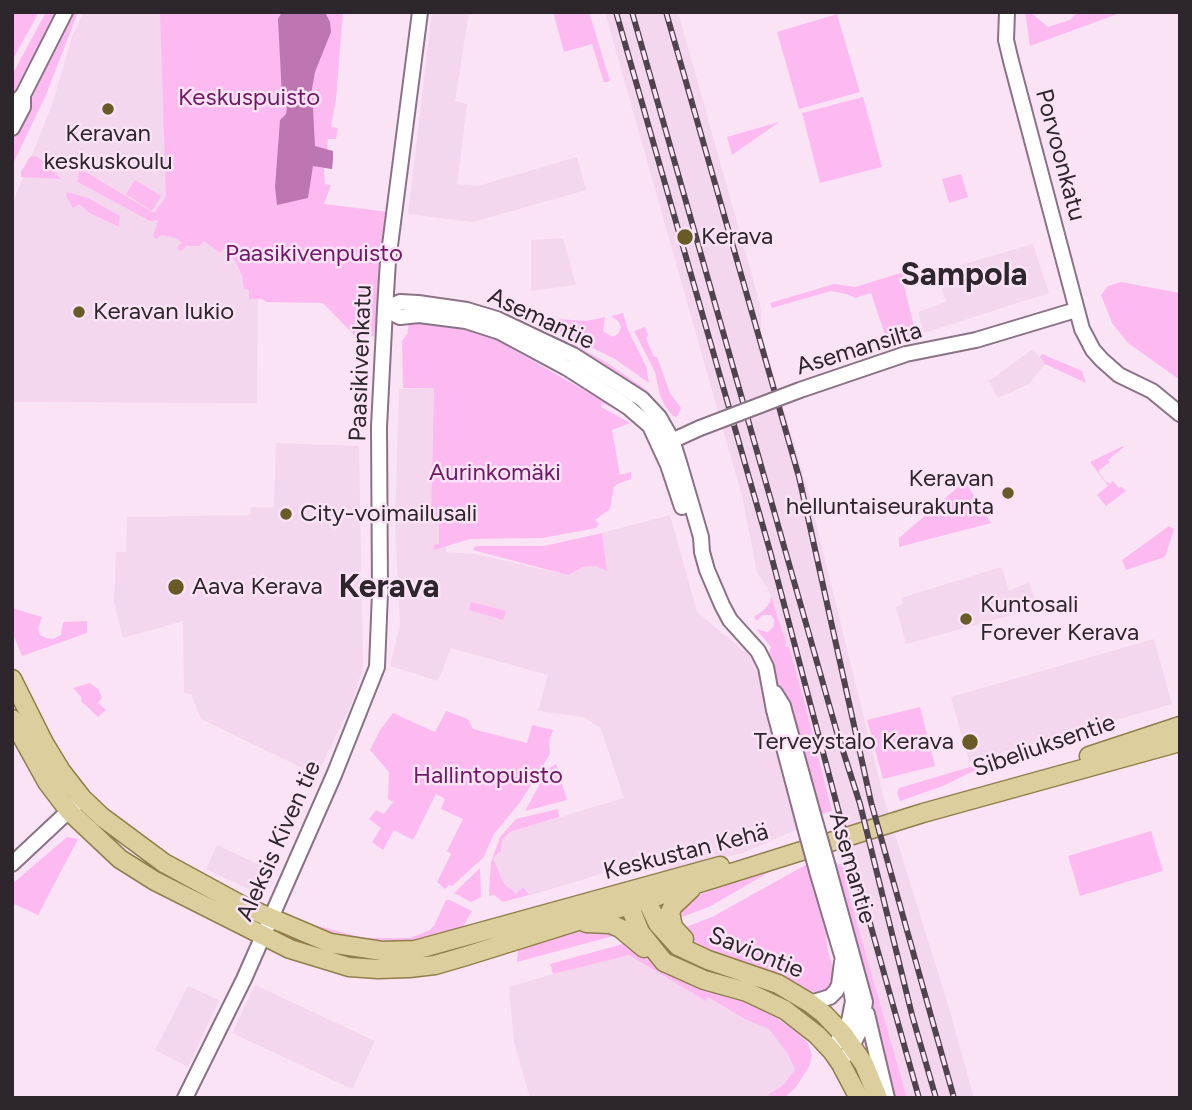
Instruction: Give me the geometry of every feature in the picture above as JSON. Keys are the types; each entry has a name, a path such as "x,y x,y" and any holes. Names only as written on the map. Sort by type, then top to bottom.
{"main road":[{"name":"Keskustan Kehä","path":"13,680 44,743 82,799 134,842 266,927 290,949 349,967 409,968 435,965 466,956 520,930 769,854 799,850"},
{"name":"Keskustan Kehä","path":"12,719 47,782 69,811 120,859 144,874 266,927 356,949 415,950 461,938 573,923 635,896 695,886 799,850"},
{"name":"Sibeliuksentie","path":"923,813 1180,726"},
{"name":"Sibeliuksentie","path":"799,850 1180,742"},
{"path":"695,886 673,906 670,917 674,929 708,960"},
{"name":"Saviontie","path":"635,896 670,939 690,953 778,984 810,1003 848,1040 864,1064 878,1098"},
{"name":"Saviontie","path":"635,896 640,932 664,962 704,980 747,992 785,1010 817,1035 836,1057 859,1098"},
{"path":"573,923 610,923 664,962"}],"street":[{"path":"12,128 23,107 17,100 65,12"},
{"name":"Paasikivenkatu","path":"380,592 379,427 388,261 420,12"},
{"name":"Porvoonkatu","path":"1007,12 1006,40 1082,329 1093,350 1119,376 1152,391 1180,414"},
{"name":"Asemantie","path":"385,309 400,317 419,315 466,321 500,332 567,368 628,407 666,443 693,540 702,552 724,609 758,651 783,706 811,826 865,1002 861,1028 836,1057"},
{"name":"Asemansilta","path":"666,443 800,390 906,354 976,340 1076,310"},
{"name":"Aleksis Kiven tie","path":"185,1098 334,775 377,667 380,592"},
{"path":"12,864 82,799"},
{"name":"Asemantie","path":"823,869 853,1001 848,1040"},
{"path":"810,1003 830,997 836,991 842,958"},
{"path":"865,1002 887,1098"}],"shaded area":[{"path":"84,12 244,12 258,290 257,403 12,402 12,204 52,105 72,37"},
{"path":"282,12 325,12 330,22 331,32 315,72 312,89 315,146 333,151 333,159 332,169 313,166 308,198 277,205 275,187 280,120 286,114 287,108 282,97 278,19"},
{"path":"432,12 469,12 455,101 467,104 457,184 478,186 577,157 586,190 473,222 408,214"},
{"path":"605,12 678,12 761,308 761,332 807,487 884,799 974,1098 907,1098 845,881 849,865 807,712 784,647 786,642 775,607 757,572 743,500"},
{"path":"563,238 576,285 531,291 531,240"},
{"path":"1033,244 1049,293 924,333 918,312 946,302 937,272"},
{"path":"1033,349 1045,364 1029,384 998,398 989,381"},
{"path":"434,388 431,516 446,517 446,552 475,554 568,575 583,567 595,566 607,571 602,533 670,515 697,612 756,661 800,828 743,853 665,871 640,860 531,895 515,895 504,884 493,858 501,851 502,840 510,832 624,798 601,729 584,717 538,711 548,675 451,648 438,681 390,666 400,625 395,526 399,389"},
{"path":"276,443 359,446 363,668 351,705 317,775 201,719 191,694 184,693 183,621 123,638 114,602 116,552 126,552 127,517 250,515 251,507 274,507"},
{"path":"1002,568 1009,591 1029,582 1038,608 906,644 896,607 903,604 901,598"},
{"path":"1154,639 1172,704 969,762 951,697"},
{"path":"217,845 268,869 257,893 206,869"},
{"path":"628,952 770,1028 791,1054 798,1073 764,1098 530,1098 514,1042 509,987"},
{"path":"255,985 375,1041 352,1089 232,1033"},
{"path":"188,986 219,1000 188,1067 155,1050"}],"green space":[{"path":"12,12 39,12 12,61"},
{"path":"46,12 57,12 12,96 12,75"},
{"path":"72,12 78,12 46,95 12,166 12,141"},
{"name":"Keskuspuisto","path":"160,12 343,12 331,127 338,128 336,139 328,139 327,151 333,151 333,159 332,169 324,168 325,184 331,185 324,204 389,212 374,336 357,338 323,303 249,299 249,290 244,289 237,264 225,248 220,253 204,241 200,246 186,246 181,251 177,248 182,243 176,238 162,235 156,239 153,237 158,220 150,221 78,182 79,168 154,213 166,197"},
{"path":"553,12 589,12 610,81 604,83 592,44 564,52"},
{"path":"1025,12 1030,12 1048,27 1070,20 1077,12 1123,12 1030,46"},
{"path":"837,14 860,92 799,109 777,32"},
{"path":"863,97 882,167 820,183 802,113"},
{"path":"779,122 732,155 727,137"},
{"path":"38,157 61,179 21,177 29,158"},
{"path":"961,174 968,197 949,203 942,179"},
{"path":"135,180 161,196 152,211 126,194"},
{"path":"67,192 88,198 120,216 119,227 90,213 79,204 73,208 66,196"},
{"path":"904,272 904,286 914,326 913,337 910,338 898,331 885,335 871,293 855,298 831,291 772,308 770,303 834,284 855,287"},
{"path":"1121,282 1180,293 1180,380 1128,343 1112,323 1101,295 1108,286"},
{"path":"623,313 628,330 646,366 649,383 615,359 542,323 559,319 586,321 605,317 603,331 612,337 618,334 621,327 611,316"},
{"name":"Aurinkomäki","path":"415,322 450,325 498,341 619,410 601,403 601,407 630,423 612,430 620,475 631,472 631,479 614,487 610,509 595,520 599,524 596,528 543,538 470,539 434,550 434,545 439,544 439,520 431,519 434,388 403,388 402,341 409,324"},
{"path":"524,323 577,346 609,364 648,391 652,398 647,400 527,332"},
{"path":"645,327 648,335 646,338 654,357 657,357 670,393 681,408 677,417 665,406 655,372 634,331"},
{"path":"1042,354 1082,371 1086,383 1045,364 1040,357"},
{"path":"1123,446 1108,460 1110,462 1098,471 1106,482 1110,484 1113,481 1126,491 1106,506 1097,495 1108,486 1090,462"},
{"path":"965,481 991,523 899,547 899,538"},
{"path":"1169,526 1174,529 1165,557 1126,570 1122,560"},
{"path":"602,533 607,571 595,566 583,567 568,575 473,550 475,546 544,546"},
{"path":"771,596 786,642 785,647 789,647 832,811 819,815 768,656 771,647 756,629 768,632 774,626 771,615 762,615 757,621 754,617 764,610"},
{"path":"471,602 506,611 503,620 469,610"},
{"path":"12,608 42,617 38,629 40,635 46,638 53,639 61,635 63,622 87,621 87,633 22,656 12,632"},
{"path":"90,683 99,690 102,698 98,703 106,710 98,717 81,701 82,698 73,688"},
{"path":"920,707 935,766 883,779 867,720"},
{"name":"Hallintopuisto","path":"446,711 468,719 473,729 527,743 532,725 553,730 549,741 550,754 521,801 494,834 483,858 452,886 449,885 445,889 437,882 451,854 447,851 463,819 441,809 445,799 436,794 413,840 394,830 383,850 372,842 381,828 369,819 376,810 384,814 393,802 388,799 389,772 370,750 380,730 393,713 435,732"},
{"path":"1000,758 943,786 900,801 897,793 899,788"},
{"path":"556,764 567,800 525,811 548,769"},
{"path":"558,809 559,817 510,832 502,840 501,851 493,858 504,884 516,894 523,887 529,895 503,902 494,895 489,896 491,862 500,837 516,819"},
{"path":"1151,831 1163,871 1080,896 1068,856"},
{"path":"67,837 78,839 38,915 12,903 12,884"},
{"path":"811,862 825,916 827,948 835,979 825,995 813,995 710,952 683,935 683,928 712,917"},
{"path":"847,862 845,881 907,1098 890,1098 832,866"},
{"path":"480,868 481,897 471,902 454,893"},
{"path":"770,868 771,871 709,907 679,918 675,913 688,899"},
{"path":"446,900 472,911 461,930 407,944 376,946 304,927 306,923 364,938 410,938 430,930"},
{"path":"594,927 617,935 517,962 520,947"},
{"path":"630,942 654,963 737,997 777,1018 799,1034 808,1043 812,1056 809,1067 795,1088 785,1097 772,1098 768,1095 784,1084 795,1070 788,1054 769,1029 745,1019 708,997 706,1001 629,955 553,974 550,964"}],"railway":[{"path":"616,12 770,551 838,809 919,1098"},
{"path":"632,12 836,729 860,804 912,1015 936,1098"},
{"path":"666,12 799,477 871,802 954,1098"}],"place":[{"name":"Keravan keskuskoulu","path":"108,109"},
{"name":"Kerava","path":"685,237"},
{"name":"Keravan lukio","path":"79,312"},
{"name":"Keravan helluntaiseurakunta","path":"1008,493"},
{"name":"City-voimailusali","path":"286,514"},
{"name":"Aava Kerava","path":"176,587"},
{"name":"Kuntosali Forever Kerava","path":"966,619"},
{"name":"Terveystalo Kerava","path":"970,742"}],"district":[{"name":"Sampola","path":"964,276"},
{"name":"Kerava","path":"389,588"}],"park label":[{"name":"Paasikivenpuisto","path":"314,254"}]}
